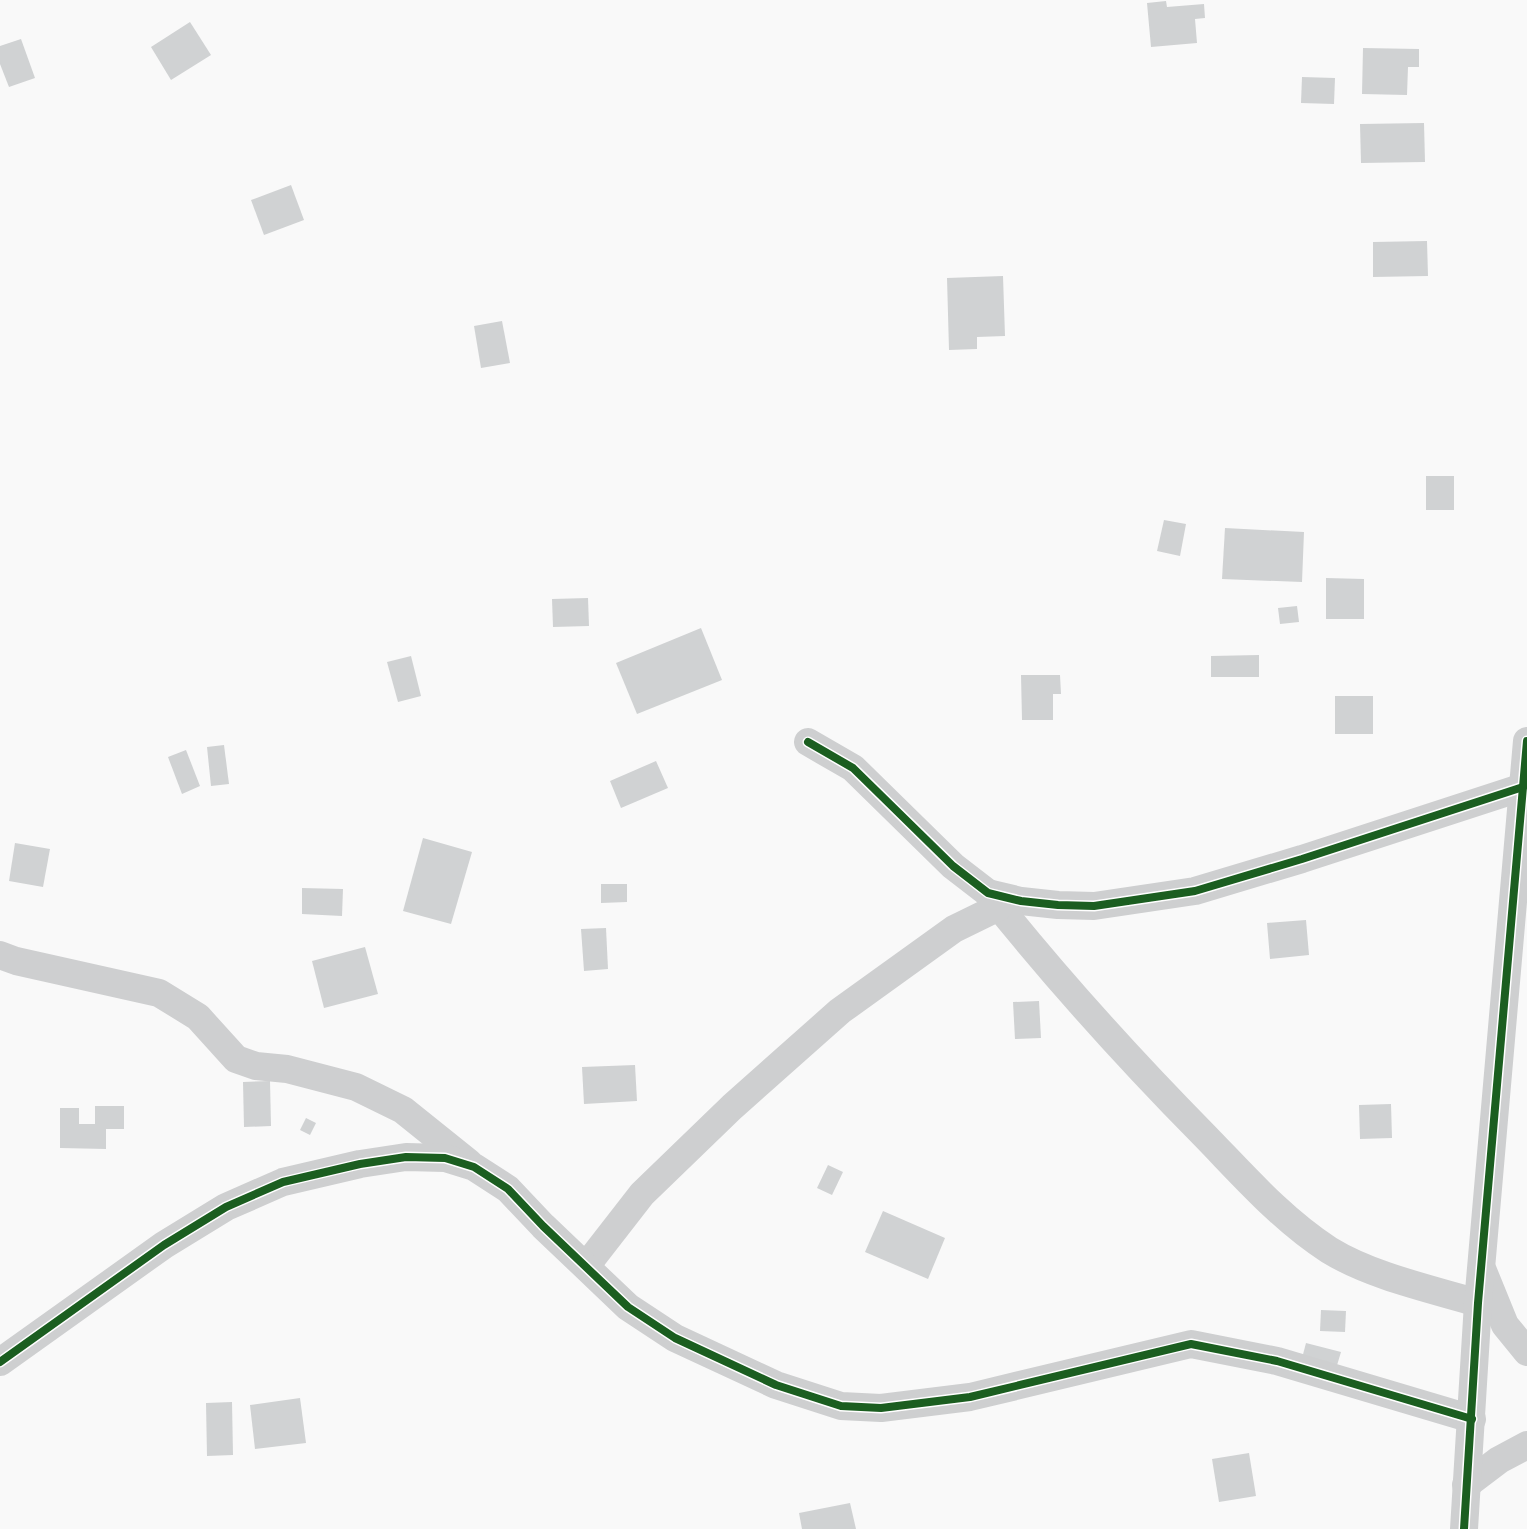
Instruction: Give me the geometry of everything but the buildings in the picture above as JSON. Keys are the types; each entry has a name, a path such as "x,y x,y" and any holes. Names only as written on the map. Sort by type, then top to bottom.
{"street":[{"path":"1464,1529 1478,1303 1527,741"},
{"path":"808,742 853,768 953,866 993,900 1125,1054 1267,1200 1296,1226 1330,1250 1363,1266 1478,1303"},
{"path":"586,1266 642,1194 732,1107 840,1011 993,900 1094,906 1195,891 1302,859 1523,788"},
{"path":"0,954 16,961 158,993 198,1017 236,1059 256,1066 287,1069 356,1087 403,1110 474,1167 508,1189 543,1226 628,1307 675,1338 776,1385 842,1406 881,1408 970,1397 1191,1344 1277,1361 1472,1419"},
{"path":"0,1362 164,1244 226,1207 283,1182 360,1164 406,1157 445,1158 474,1167"},
{"path":"1482,1268 1504,1324 1527,1352"},
{"path":"1466,1485 1499,1460 1527,1445"}],"cycle path":[{"path":"1464,1529 1478,1303 1527,741"},
{"path":"808,742 853,768 953,866 988,893 1021,901 1058,905 1094,906 1195,891 1302,859 1523,787"},
{"path":"0,1362 164,1245 226,1207 283,1182 360,1164 406,1157 445,1158 474,1167 508,1189 543,1226 628,1307 675,1338 776,1385 841,1406 881,1408 970,1397 1191,1344 1277,1361 1472,1419"}]}
